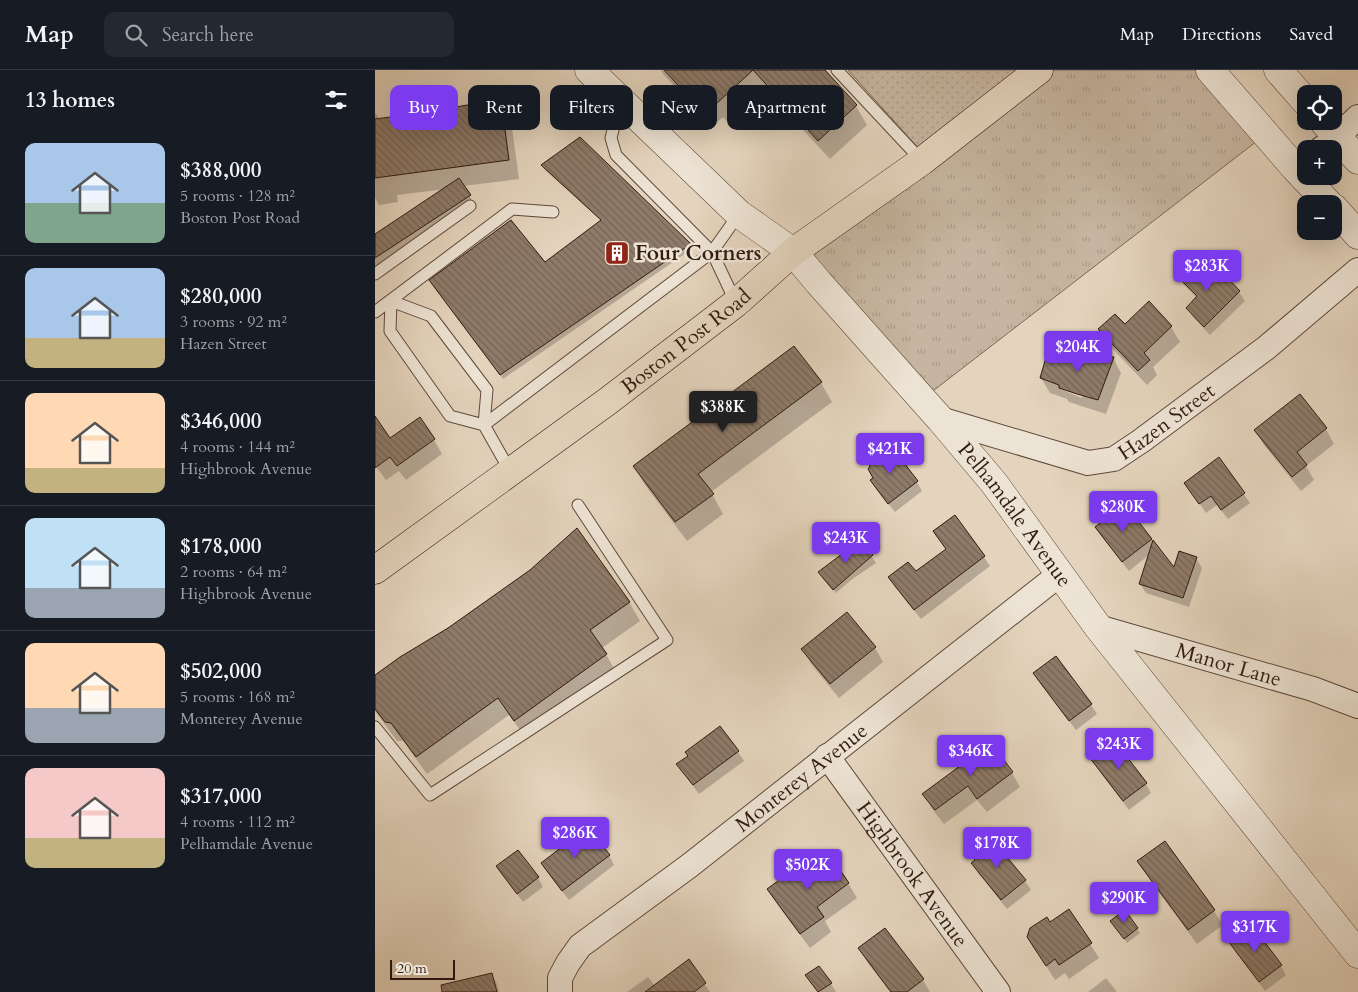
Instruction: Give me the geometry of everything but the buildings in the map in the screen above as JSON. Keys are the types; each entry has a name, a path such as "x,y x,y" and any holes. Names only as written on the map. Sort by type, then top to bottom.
{"main road":[{"name":"Boston Post Road","path":"375,570 608,401 736,303 793,252 922,161 1039,70"}],"street":[{"name":"Pelhamdale Avenue","path":"589,70 604,85"},
{"path":"1210,70 1297,160"},
{"path":"1278,70 1297,92"},
{"name":"Pelhamdale Avenue","path":"633,113 739,214 793,252 819,284 940,419 994,483 1098,627 1358,954"},
{"path":"1358,117 1335,133 1358,160"},
{"path":"1342,217 1358,235"},
{"name":"Hazen Street","path":"940,419 1088,463 1114,459 1266,348 1358,270"},
{"name":"Monterey Avenue","path":"560,992 560,978 580,946 689,866 1060,574"},
{"name":"Manor Lane","path":"1098,627 1313,689 1358,706"},
{"name":"Highbrook Avenue","path":"827,756 991,990"}],"lane":[{"path":"837,70 922,161"},
{"path":"612,130 611,138 616,155 712,252 736,303"},
{"path":"375,274 470,206"},
{"path":"375,312 512,209 553,212"},
{"path":"484,425 712,252 739,214"},
{"path":"391,301 390,331 450,416 484,425"},
{"path":"391,301 431,316 487,390 484,425 510,472"},
{"path":"375,727 430,795 667,640 578,505"}],"green space":[{"path":"848,70 1029,70 921,151"},
{"path":"1029,70 1204,70 1261,138 929,394 793,252"}],"place":[{"name":"Four Corners","path":"617,253"}]}
